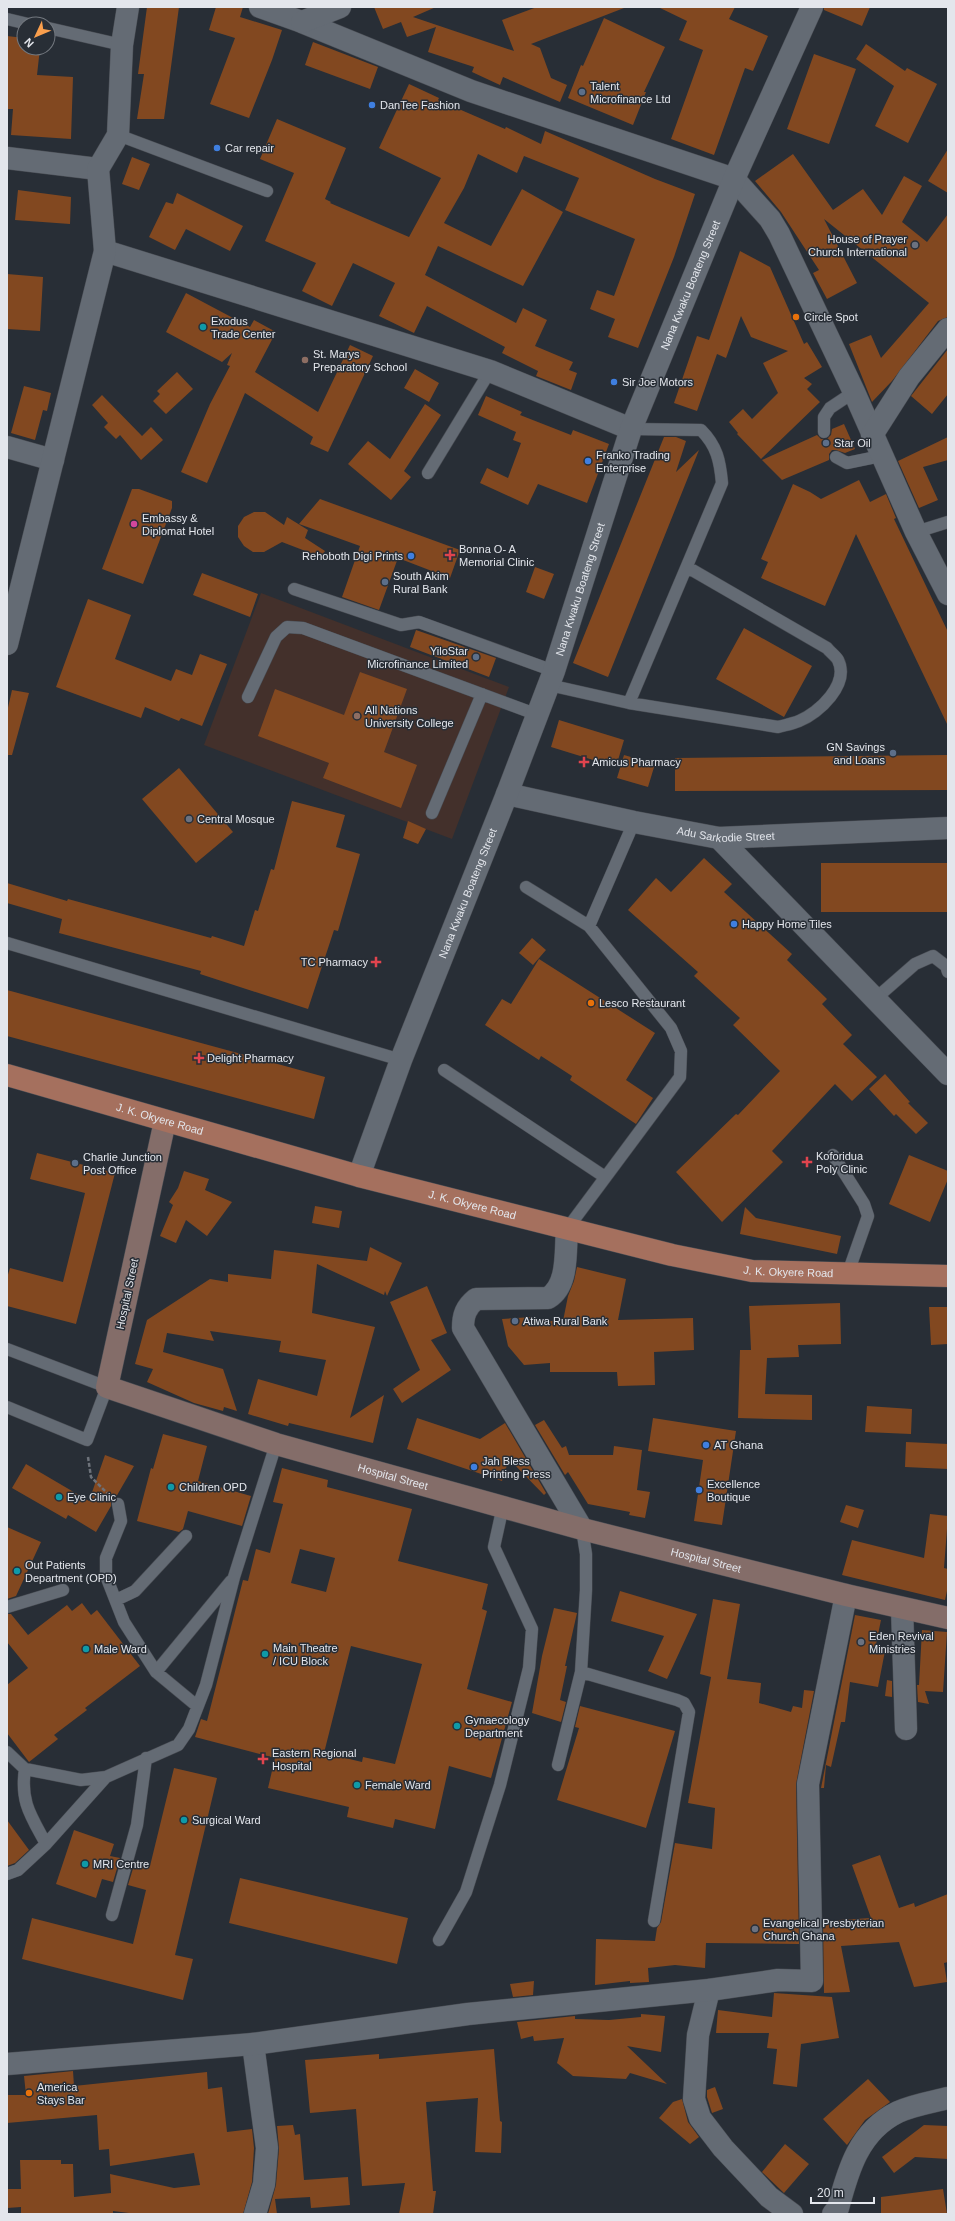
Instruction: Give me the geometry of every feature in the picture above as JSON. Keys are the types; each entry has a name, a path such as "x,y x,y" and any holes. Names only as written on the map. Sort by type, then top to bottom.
{"main road":[{"name":"J. K. Okyere Road","path":"7,1076 359,1176 672,1255 752,1270 948,1276"}],"street":[{"path":"7,644 105,251 98,169 118,135 122,45 128,7"},
{"path":"260,7 302,22 471,91 734,179 770,219 779,234 854,392 881,456 916,532 948,594"},
{"path":"302,22 340,7"},
{"name":"Nana Kwaku Boateng Street","path":"359,1176 401,1060 538,715 631,429 734,179 812,7"},
{"path":"7,158 98,169"},
{"path":"105,251 490,371 631,429"},
{"path":"872,435 909,377 948,329"},
{"path":"7,447 53,460"},
{"name":"Adu Sarkodie Street","path":"507,794 634,822 719,838 948,828"},
{"path":"719,838 948,1074"},
{"name":"Hospital Street","path":"165,1121 106,1387 276,1444 504,1506 582,1529 846,1595 948,1618"},
{"path":"567,1229 562,1282 557,1292 548,1298 476,1298 468,1306 463,1318 463,1328 582,1529"},
{"path":"7,2064 253,2044 468,2014 709,1990 778,1980 812,1981 808,1784 846,1595"},
{"path":"902,1608 906,1729"},
{"path":"709,1990 698,2035 697,2049 694,2099 700,2118 739,2166 769,2197 792,2214"},
{"path":"253,2044 267,2148 264,2184 255,2214"},
{"path":"833,2214 838,2208 854,2156 866,2137 884,2120 899,2112 948,2098"}],"lane":[{"path":"56,30 122,45"},
{"path":"118,135 267,191"},
{"path":"428,473 490,371"},
{"path":"824,432 824,417 830,408 854,392"},
{"path":"629,703 722,483 720,459 711,440 701,430 631,429"},
{"path":"836,457 847,463 881,456"},
{"path":"916,532 948,522"},
{"path":"294,589 401,625 420,622 551,678 629,703 778,727 800,721 822,705 836,692 840,675 838,660 827,648 687,566"},
{"path":"248,697 276,637 287,627 303,628 538,715"},
{"path":"432,813 482,694"},
{"path":"589,926 634,822"},
{"path":"526,887 589,926 671,1028 681,1051 680,1077 567,1229"},
{"path":"7,943 401,1060"},
{"path":"875,999 915,964 933,956 946,966 948,972"},
{"path":"444,1070 605,1177"},
{"path":"833,1155 864,1204 868,1216 848,1274"},
{"path":"7,1349 106,1387 87,1440 7,1407"},
{"path":"7,1752 25,1769 81,1780 106,1777 178,1745 189,1729 206,1685 234,1577 276,1444"},
{"path":"118,1504 121,1521 106,1558 106,1576 124,1622 156,1672 197,1706"},
{"path":"439,1940 466,1892 500,1785 529,1668 532,1629 494,1546 504,1506"},
{"path":"558,1766 581,1672 586,1590 586,1554 582,1529"},
{"path":"116,1600 135,1591 186,1536"},
{"path":"156,1672 234,1577"},
{"path":"7,1607 62,1590"},
{"path":"581,1672 677,1700 684,1703 689,1712 654,1921"},
{"path":"112,1915 137,1825 146,1758"},
{"path":"25,1769 22,1788 28,1812 46,1844"},
{"path":"7,1874 18,1870 46,1844 106,1777"}],"path":[{"path":"87,1440 91,1477 118,1504"}],"shaded area":[{"name":"All Nations University College","path":"261,593 509,687 452,839 204,745"}],"building":[{"path":"147,7 179,7 164,119 137,119 144,74 138,74"},
{"path":"216,7 243,7 240,17 282,30 249,118 210,104 235,38 209,30"},
{"path":"374,7 436,7 413,17 514,51 502,20 537,7 624,8 531,44 540,48 551,78 567,85 560,102 503,77 500,85 472,72 474,67 428,52 436,27 407,37 401,22 383,29"},
{"path":"658,7 735,7 729,19 768,36 753,71 745,68 714,155 671,139 703,50 679,40 687,21"},
{"path":"824,7 870,7 862,26 824,10"},
{"path":"604,18 665,47 644,92 646,92 633,125 568,98 581,65 583,66"},
{"path":"7,36 16,37 16,56 39,56 37,75 73,77 71,139 11,135 13,109 7,109"},
{"path":"313,42 378,67 370,89 305,65"},
{"path":"866,44 905,71 907,68 937,84 908,143 875,126 894,86 856,59"},
{"path":"814,54 856,69 829,144 787,129"},
{"path":"409,84 439,98 438,100 505,129 506,127 541,144 545,131 655,179 695,194 674,257 638,348 608,337 615,319 590,309 597,290 614,296 635,239 565,210 579,178 524,156 517,173 478,154 464,188 444,223 491,246 522,189 563,212 523,286 438,246 425,275 516,323 523,308 547,320 535,346 573,362 569,370 577,373 571,390 536,376 538,371 502,353 505,347 427,306 414,333 379,316 395,283 353,263 332,306 302,291 316,263 265,241 294,173 260,159 277,119 346,148 325,199 331,202 330,203 409,237 441,178 379,148"},
{"path":"948,149 948,193 928,181"},
{"path":"793,154 833,210 863,189 882,215 904,176 922,186 902,222 927,242 948,214 948,317 938,321 892,381 872,402 849,344 871,335 881,358 929,303 824,219 857,283 827,299 813,273 819,270 781,212 755,181"},
{"path":"132,157 150,164 139,190 122,184"},
{"path":"18,190 71,197 70,224 15,220"},
{"path":"177,193 243,226 230,251 186,229 175,250 149,237 166,202 173,204"},
{"path":"740,251 770,267 804,344 807,342 822,367 804,378 812,384 807,389 820,402 761,459 737,434 738,433 729,422 743,409 752,419 778,393 763,363 788,351 751,337 741,316 726,358 717,354 697,411 674,403 697,336 709,340"},
{"path":"7,274 43,277 40,331 7,329"},
{"path":"186,293 250,327 254,320 276,332 255,372 318,412 350,345 373,356 328,452 310,444 313,437 245,393 207,483 181,472 210,404 230,366 227,365 232,353 222,362 166,332"},
{"path":"948,349 948,394 932,414 911,396"},
{"path":"415,369 439,383 429,402 404,388"},
{"path":"177,372 193,389 166,414 153,401 160,394 157,391"},
{"path":"24,386 51,393 47,411 43,410 35,440 11,433"},
{"path":"102,395 142,436 151,427 163,440 141,460 120,435 116,439 104,427 108,423 92,405"},
{"path":"486,396 522,412 520,415 571,435 573,430 609,444 587,503 538,484 528,505 480,483 487,468 508,478 521,443 513,440 516,432 478,415"},
{"path":"425,404 441,415 404,471 411,477 391,500 348,464 368,441 390,459"},
{"path":"844,424 855,449 845,453 832,450 829,454 829,460 782,480 762,460 817,435 821,439 827,439 831,435 832,429"},
{"path":"664,437 676,437 686,441 676,472 699,450 608,677 573,663"},
{"path":"948,437 948,460 923,467 938,500 919,508 898,461"},
{"path":"859,480 870,502 886,494 896,518 894,519 948,632 948,726 856,534 825,606 761,578 768,562 761,559 793,484 821,499"},
{"path":"132,489 139,489 172,501 172,508 143,584 102,569"},
{"path":"320,499 460,550 450,578 398,558 379,610 342,597 360,546 299,524"},
{"path":"254,512 265,512 284,525 287,517 308,530 305,538 325,551 321,557 282,542 264,552 253,552 244,546 238,537 238,526 244,517"},
{"path":"535,567 554,574 544,599 526,592"},
{"path":"202,573 258,594 250,617 193,595"},
{"path":"88,599 131,615 115,659 171,681 176,669 192,675 200,654 227,664 202,726 181,718 179,721 145,707 141,718 56,687"},
{"path":"744,628 812,666 784,717 716,679"},
{"path":"416,630 496,658 489,677 410,647"},
{"path":"360,672 407,689 384,752 417,765 401,808 323,778 329,763 258,736 275,689 344,715"},
{"path":"12,690 29,693 12,755 7,755 7,712"},
{"path":"559,720 624,740 616,767 551,747"},
{"path":"624,755 655,764 648,787 617,778"},
{"path":"948,755 948,790 675,791 675,758"},
{"path":"179,768 233,832 196,863 142,799"},
{"path":"292,801 345,815 336,847 360,854 338,931 334,930 308,1009 200,974 201,971 59,933 62,919 7,903 7,883 67,901 68,899 211,938 212,936 244,946 255,910 258,911 271,869 274,870"},
{"path":"408,821 426,829 418,844 403,838"},
{"path":"704,858 732,884 724,892 792,954 787,960 827,999 822,1004 852,1035 843,1044 877,1077 852,1101 835,1084 772,1151 783,1162 722,1222 676,1172 736,1114 738,1115 780,1071 733,1025 740,1018 694,976 698,972 628,910 656,878 671,892"},
{"path":"821,863 948,863 948,912 821,912"},
{"path":"532,938 546,950 533,965 519,953"},
{"path":"539,959 655,1033 626,1080 653,1098 636,1124 570,1080 572,1076 541,1056 539,1060 485,1025 502,999 511,1004"},
{"path":"7,990 325,1077 314,1119 7,1036"},
{"path":"885,1074 910,1102 908,1103 928,1123 916,1134 896,1114 894,1116 869,1089"},
{"path":"37,1153 115,1173 76,1324 7,1306 7,1278 10,1268 63,1282 85,1193 30,1179"},
{"path":"909,1155 948,1171 948,1179 930,1222 889,1204"},
{"path":"184,1171 209,1179 205,1190 232,1202 207,1236 186,1220 176,1243 160,1236 173,1205 169,1202 178,1188"},
{"path":"315,1206 342,1211 339,1228 312,1223"},
{"path":"745,1207 756,1218 841,1236 837,1254 740,1234"},
{"path":"370,1247 402,1263 387,1296 385,1291 384,1295 317,1264 312,1313 375,1327 350,1418 384,1395 373,1443 289,1423 288,1426 248,1414 258,1379 317,1396 326,1360 279,1352 281,1341 210,1331 214,1341 167,1333 163,1352 223,1369 237,1411 224,1407 223,1411 194,1403 147,1382 153,1369 135,1364 147,1320 210,1279 228,1282 228,1274 271,1279 274,1250 367,1261"},
{"path":"577,1267 626,1279 618,1320 693,1318 694,1350 654,1352 655,1385 618,1386 617,1372 550,1372 550,1363 524,1365 508,1346 502,1319 533,1317 533,1321 563,1321 568,1296 574,1281"},
{"path":"427,1286 447,1333 431,1340 451,1370 402,1403 393,1389 420,1370 390,1302"},
{"path":"840,1303 841,1344 798,1345 799,1357 767,1358 765,1394 812,1395 812,1420 738,1418 740,1350 751,1350 749,1306"},
{"path":"929,1307 948,1307 948,1344 931,1345"},
{"path":"867,1406 912,1409 911,1434 865,1432"},
{"path":"417,1418 480,1439 505,1423 546,1493 544,1495 509,1459 502,1481 407,1449"},
{"path":"653,1418 736,1431 722,1525 694,1521 703,1460 648,1451"},
{"path":"544,1420 562,1448 566,1446 569,1455 613,1455 614,1446 642,1450 637,1490 650,1492 645,1518 629,1515 630,1512 588,1504 568,1472 565,1475 535,1425"},
{"name":"Children OPD","path":"163,1434 207,1446 198,1481 251,1496 242,1526 188,1511 183,1529 179,1532 137,1521 151,1468 153,1469"},
{"path":"906,1442 948,1444 948,1469 905,1467"},
{"path":"105,1455 134,1466 116,1497 111,1501 111,1506 96,1532 68,1515 66,1519 12,1488 26,1464 89,1501"},
{"path":"282,1468 328,1480 327,1487 412,1509 398,1561 488,1584 482,1609 487,1611 467,1689 512,1702 491,1778 449,1766 435,1829 395,1819 393,1828 347,1817 349,1807 268,1788 275,1758 195,1737 201,1719 207,1721 243,1580 248,1581 256,1549 270,1553 283,1504 273,1502","holes":["300,1549 335,1558 326,1592 291,1583","351,1646 422,1664 395,1764 363,1757 362,1762 324,1753"]},
{"path":"846,1505 864,1510 858,1528 840,1522"},
{"path":"930,1514 948,1516 944,1568 948,1569 948,1586 945,1600 842,1575 852,1540 924,1558"},
{"name":"Out Patients Department (OPD)","path":"7,1527 41,1542 16,1596 7,1599"},
{"path":"620,1591 697,1614 667,1679 648,1671 664,1636 611,1621"},
{"path":"713,1599 740,1604 727,1679 761,1683 759,1703 791,1712 793,1706 802,1708 804,1690 814,1691 796,1784 799,1944 706,1943 705,1968 675,1965 648,1968 649,1982 630,1983 630,1981 595,1985 596,1939 655,1941 657,1928 661,1922 675,1843 712,1849 715,1808 688,1803 711,1677 700,1674"},
{"path":"82,1603 91,1615 97,1610 140,1666 85,1708 87,1710 54,1735 58,1739 29,1762 7,1733 7,1685 28,1668 7,1642 7,1614 11,1614 28,1635 67,1605 72,1611"},
{"path":"554,1608 577,1613 565,1666 567,1666 560,1700 566,1702 561,1722 532,1713 542,1656"},
{"path":"855,1615 881,1620 875,1649 885,1651 878,1687 850,1682 845,1722 841,1722 831,1767 826,1765 824,1788 821,1788"},
{"path":"922,1630 947,1632 943,1692 925,1691 929,1704 918,1702 917,1685 919,1685"},
{"path":"887,1680 892,1681 892,1697 885,1696"},
{"path":"580,1706 675,1731 646,1828 557,1800 579,1728 575,1727"},
{"path":"174,1768 217,1778 175,1955 193,1959 183,2000 22,1959 32,1918 133,1944 146,1890 128,1885 135,1862 150,1866"},
{"path":"7,1820 29,1850 15,1863 7,1866"},
{"name":"MRI Centre","path":"74,1830 114,1844 110,1856 120,1858 113,1882 102,1879 96,1898 56,1884"},
{"path":"880,1855 899,1908 914,1903 915,1907 948,1894 948,1962 944,1963 947,1982 914,1987 899,1942 841,1946 850,1992 824,1993 823,1921 871,1918 852,1865"},
{"path":"240,1878 408,1918 397,1964 229,1923"},
{"path":"534,1981 533,1995 513,1997 510,1984"},
{"path":"774,1993 832,1997 839,2038 801,2044 797,2087 773,2084 777,2049 767,2048 769,2033 716,2033 718,2010 772,2017"},
{"path":"641,2014 665,2016 661,2052 627,2046 667,2084 630,2073 626,2079 573,2076 557,2063 564,2038 534,2041 533,2036 521,2039 517,2022 575,2016 575,2019 609,2020 641,2017"},
{"path":"494,2049 500,2121 502,2122 501,2153 475,2152 478,2098 426,2102 433,2191 436,2191 433,2214 399,2214 405,2183 362,2186 356,2109 310,2113 305,2060 379,2054 379,2059"},
{"path":"73,2071 74,2086 207,2072 208,2089 222,2087 227,2132 252,2129 254,2148 252,2182 243,2214 137,2214 113,2211 113,2214 21,2214 21,2207 7,2208 7,2189 21,2189 20,2160 61,2160 61,2164 73,2164 74,2197 111,2193 110,2174 174,2188 200,2185 194,2153 110,2166 109,2149 99,2150 97,2115 7,2123 7,2095 26,2095 24,2076"},
{"path":"868,2079 890,2102 865,2120 847,2145 823,2119"},
{"path":"715,2087 723,2109 712,2113 707,2097 707,2090"},
{"path":"682,2099 688,2122 699,2137 690,2144 659,2118 673,2102"},
{"path":"293,2125 295,2135 300,2134 304,2180 348,2177 350,2205 311,2208 310,2197 275,2199 277,2214 268,2214 276,2185 279,2149 277,2126"},
{"path":"924,2125 948,2126 948,2159 915,2157 894,2173 882,2157"},
{"path":"785,2144 809,2164 784,2193 762,2172"},
{"path":"943,2189 947,2214 881,2214 881,2197"}],"place":[{"name":"Talent Microfinance Ltd","path":"582,92"},
{"name":"DanTee Fashion","path":"372,105"},
{"name":"Car repair","path":"217,148"},
{"name":"House of Prayer Church International","path":"915,245"},
{"name":"Circle Spot","path":"796,317"},
{"name":"Exodus Trade Center","path":"203,327"},
{"name":"St. Marys Preparatory School","path":"305,360"},
{"name":"Sir Joe Motors","path":"614,382"},
{"name":"Star Oil","path":"826,443"},
{"name":"Franko Trading Enterprise","path":"588,461"},
{"name":"Embassy & Diplomat Hotel","path":"134,524"},
{"name":"Bonna O- A Memorial Clinic","path":"450,555"},
{"name":"Rehoboth Digi Prints","path":"411,556"},
{"name":"South Akim Rural Bank","path":"385,582"},
{"name":"YiloStar Microfinance Limited","path":"476,657"},
{"name":"All Nations University College","path":"357,716"},
{"name":"GN Savings and Loans","path":"893,753"},
{"name":"Amicus Pharmacy","path":"584,762"},
{"name":"Central Mosque","path":"189,819"},
{"name":"Happy Home Tiles","path":"734,924"},
{"name":"TC Pharmacy","path":"376,962"},
{"name":"Lesco Restaurant","path":"591,1003"},
{"name":"Delight Pharmacy","path":"199,1058"},
{"name":"Koforidua Poly Clinic","path":"807,1162"},
{"name":"Charlie Junction Post Office","path":"75,1163"},
{"name":"Atiwa Rural Bank","path":"515,1321"},
{"name":"AT Ghana","path":"706,1445"},
{"name":"Jah Bless Printing Press","path":"474,1467"},
{"name":"Children OPD","path":"171,1487"},
{"name":"Excellence Boutique","path":"699,1490"},
{"name":"Eye Clinic","path":"59,1497"},
{"name":"Out Patients Department (OPD)","path":"17,1571"},
{"name":"Eden Revival Ministries","path":"861,1642"},
{"name":"Male Ward","path":"86,1649"},
{"name":"Main Theatre / ICU Block","path":"265,1654"},
{"name":"Gynaecology Department","path":"457,1726"},
{"name":"Eastern Regional Hospital","path":"263,1759"},
{"name":"Female Ward","path":"357,1785"},
{"name":"Surgical Ward","path":"184,1820"},
{"name":"MRI Centre","path":"85,1864"},
{"name":"Evangelical Presbyterian Church Ghana","path":"755,1929"},
{"name":"America Stays Bar","path":"29,2093"}]}
